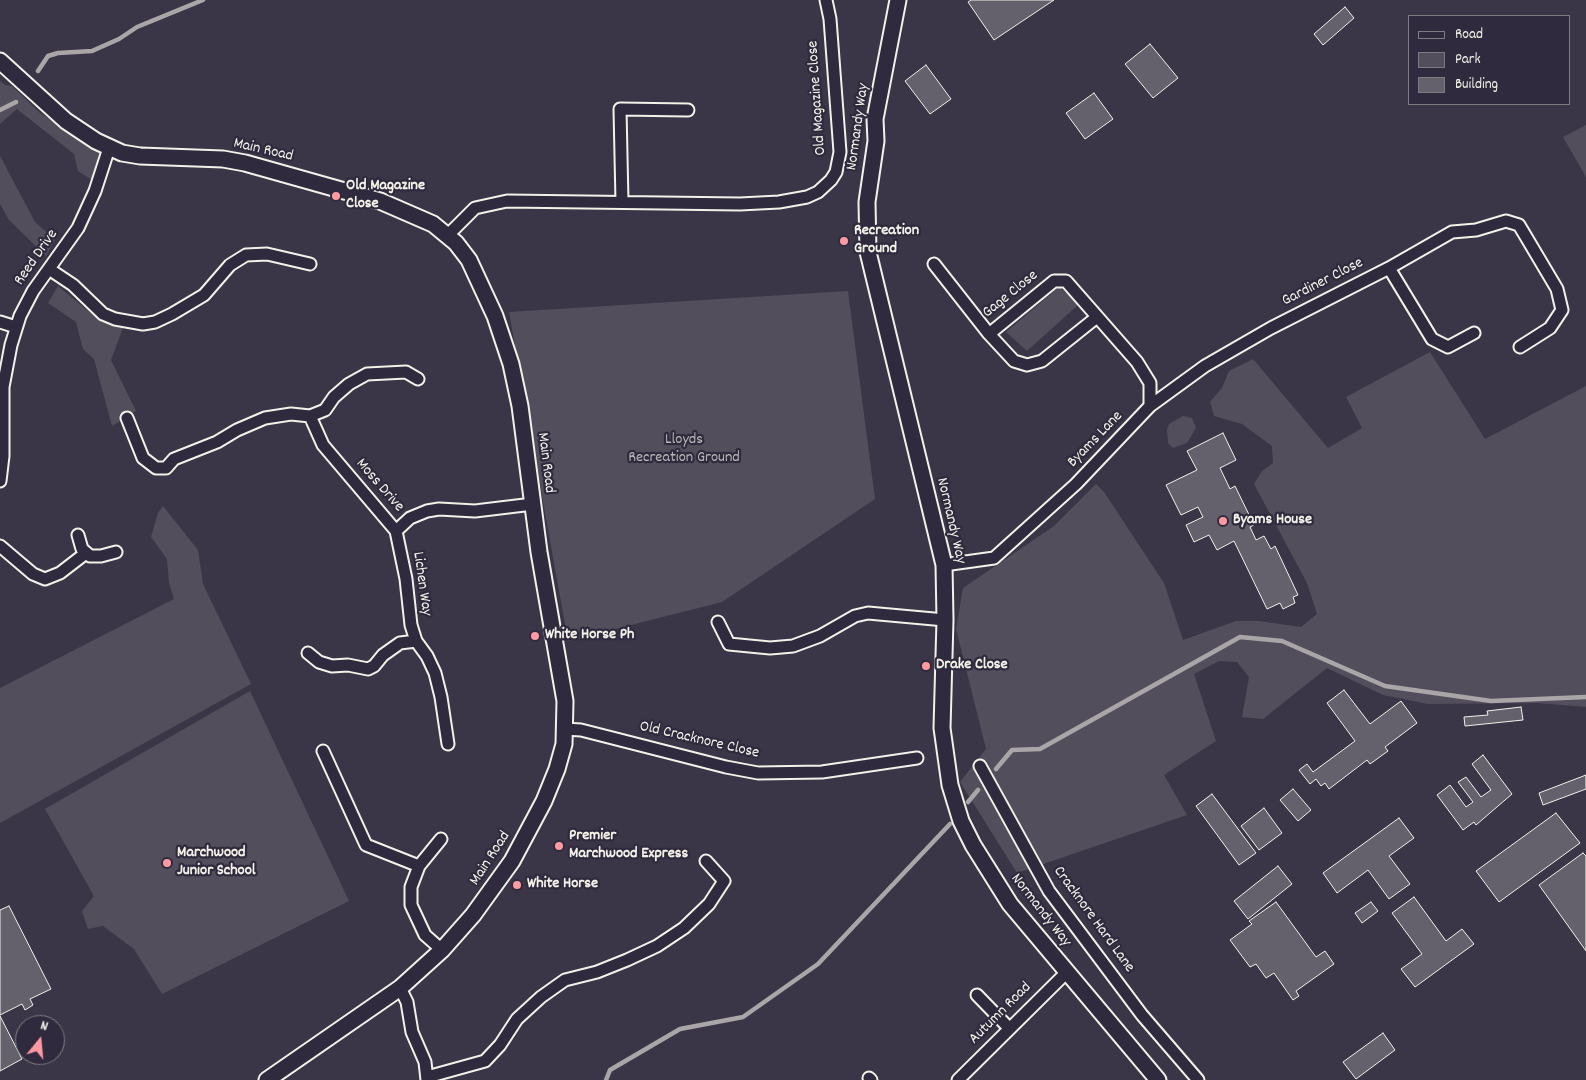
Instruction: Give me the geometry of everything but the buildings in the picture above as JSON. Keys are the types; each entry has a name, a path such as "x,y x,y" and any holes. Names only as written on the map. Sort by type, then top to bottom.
{"street":[{"name":"Old Magazine Close","path":"448,235 475,208 495,203 519,201 779,202 807,197 825,187 836,172 840,141 830,19 826,0"},
{"name":"Normandy Way","path":"898,0 875,120 876,141 867,202 868,252 944,565 945,620 942,728 946,764 955,803 973,845 996,884 1024,923 1158,1080"},
{"name":"Main Road","path":"0,61 66,121 109,148 140,156 223,160 266,168 399,208 433,224 448,235 469,260 496,316 506,348 520,406 546,601 564,693 565,729 561,756 555,776 522,844 488,896 442,950 400,988 267,1080"},
{"path":"622,202 620,109 688,110"},
{"name":"Reed Drive","path":"0,481 3,456 3,387 16,327 25,304 85,215 109,148"},
{"name":"Gardiner Close","path":"1271,328 1389,268 1452,232 1476,230 1506,221 1519,225 1557,289 1562,310 1550,328 1520,347"},
{"path":"49,269 73,285 103,314 115,320 143,324 155,322 172,314 204,295 230,265 246,255 267,254 310,264"},
{"name":"Gage Close","path":"934,264 989,334 1014,361 1027,365 1042,361 1097,317"},
{"name":"Gardiner Close","path":"1389,268 1432,339 1448,347 1474,333"},
{"name":"Gage Close","path":"989,334 1054,281 1066,281 1137,362 1150,384 1150,406"},
{"path":"0,322 16,327"},
{"name":"Byams Lane","path":"944,565 994,558 1076,484 1150,406 1204,366 1271,328"},
{"path":"127,418 143,458 156,468 166,468 174,459 216,442 237,430 265,418 291,414 310,416 325,410 334,397 349,384 367,374 406,372 418,379"},
{"name":"Moss Drive","path":"310,416 323,445 396,531 410,518 439,508 476,511 533,504"},
{"name":"Lichen Way","path":"396,531 406,578 411,625 416,641"},
{"path":"78,535 86,554 95,557 116,552"},
{"path":"0,546 34,574 45,579 71,566 86,554"},
{"path":"718,622 730,644 770,648 793,646 820,636 848,619 868,613 945,620"},
{"path":"308,653 319,662 332,666 348,665 368,669 374,666 382,655 400,643 416,641 427,656 435,672 448,744"},
{"name":"Old Cracknore Close","path":"565,729 591,732 726,767 758,773 822,772 917,758"},
{"path":"323,751 366,845 419,866"},
{"name":"Cracknore Hard Lane","path":"980,766 1049,891 1142,1015 1198,1080"},
{"path":"441,840 419,866 411,887 411,905 425,936 442,950"},
{"path":"400,988 407,1002 412,1032 425,1062 427,1078 485,1061 500,1045 517,1019 541,997 565,980 597,972 627,960 658,946 684,928 708,904 724,881 706,861"},
{"name":"Autumn Road","path":"966,1077 1009,1028 1067,972"},
{"path":"977,994 1009,1028"}],"green space":[{"path":"0,81 5,85 12,86 40,113 100,151 92,180 78,171 74,154 17,109 0,124"},
{"path":"1586,125 1586,177 1563,137"},
{"path":"0,156 35,222 55,240 46,256 9,220 0,204"},
{"path":"58,286 93,315 123,328 111,360 136,411 112,426 94,359 83,349 76,322 48,303"},
{"path":"1059,287 1079,304 1027,351 1006,332"},
{"name":"Lloyds Recreation Ground","path":"848,291 875,499 722,602 568,641 509,312"},
{"path":"1430,352 1485,439 1586,386 1586,707 1537,703 1428,704 1383,695 1327,668 1263,719 1242,717 1249,677 1237,662 1219,661 1194,674 1216,741 1164,775 1187,815 1017,873 960,782 986,749 956,629 963,588 1054,526 1096,484 1104,492 1164,583 1183,640 1236,621 1259,621 1301,627 1317,614 1307,583 1254,484 1262,471 1273,463 1272,446 1242,424 1214,416 1210,402 1222,388 1229,371 1253,359 1328,448 1362,428 1346,397"},
{"path":"1183,416 1192,418 1196,428 1187,443 1173,448 1168,443 1167,429 1169,424"},
{"path":"163,506 198,550 203,584 251,684 0,823 0,688 174,599 169,583 167,559 151,537 158,513"},
{"name":"Marchwood Junior School","path":"250,691 349,901 162,994 134,949 103,926 88,929 82,911 94,896 45,809"}],"waterway":[{"path":"38,71 48,56 58,53 92,51 119,39 137,27 203,0"},
{"path":"0,110 16,102"},
{"path":"996,769 1012,750 1040,749 1240,637 1282,641 1385,686 1491,701 1586,697"},
{"path":"968,802 978,790"},
{"path":"606,1080 610,1070 680,1029 743,1017 818,964 950,824"}],"place":[{"name":"Old Magazine Close","path":"336,196"},
{"name":"Recreation Ground","path":"844,241"},
{"name":"Byams House","path":"1223,521"},
{"name":"White Horse Ph","path":"535,636"},
{"name":"Drake Close","path":"926,666"},
{"name":"Premier Marchwood Express","path":"559,846"},
{"name":"Marchwood Junior School","path":"167,863"},
{"name":"White Horse","path":"517,885"}]}
